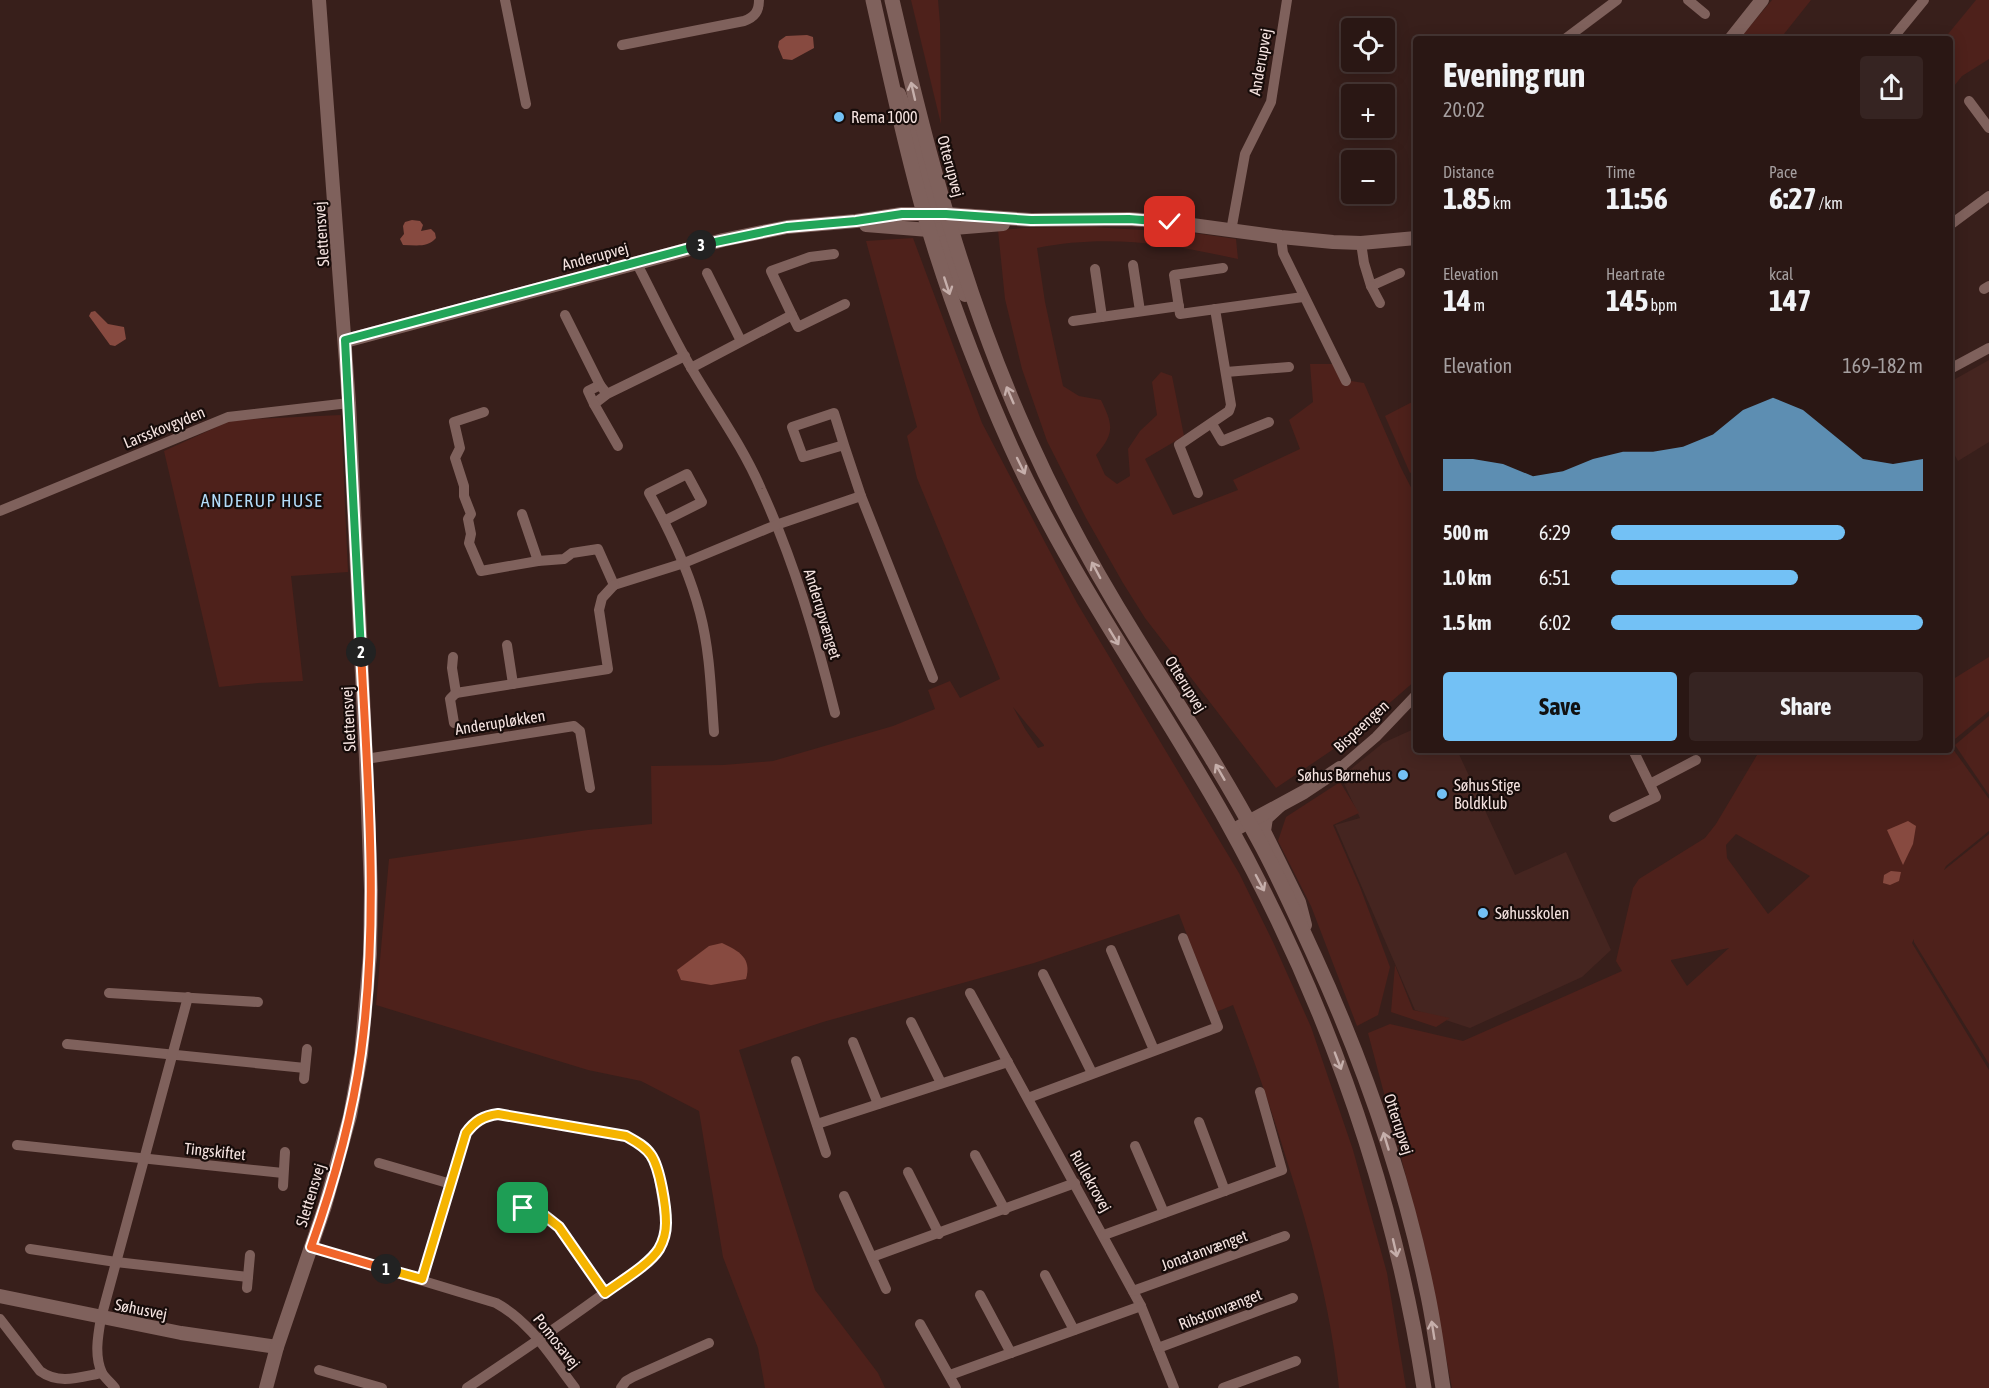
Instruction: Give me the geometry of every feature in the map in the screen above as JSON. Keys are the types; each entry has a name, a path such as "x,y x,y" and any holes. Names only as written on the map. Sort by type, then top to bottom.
{"main road":[{"name":"Otterupvej","path":"873,0 889,68 938,221 968,288 988,343 1030,441 1100,577 1212,759 1289,897 1357,1054 1406,1205 1427,1292 1443,1388"},
{"name":"Otterupvej","path":"892,0 917,108 950,294 980,374 1012,449 1048,521 1084,587 1232,831 1272,907 1310,991 1339,1061 1387,1210 1424,1388"}],"street":[{"name":"Slettensvej","path":"266,1388 277,1347 326,1206 350,1116 361,1055 370,954 371,890 349,403 319,0"},
{"path":"505,0 526,104"},
{"path":"622,45 744,21 753,18 757,12 759,0"},
{"name":"Anderupvej","path":"1231,231 1245,154 1271,102 1287,0"},
{"path":"1569,36 1617,0"},
{"path":"1688,0 1705,14"},
{"path":"1733,36 1762,0"},
{"path":"1894,36 1920,1"},
{"path":"1969,101 1989,128"},
{"path":"1953,223 1989,196"},
{"name":"Anderupvej","path":"345,340 760,231 812,224 856,221 866,225 938,221 1129,219 1333,242 1361,243 1413,238"},
{"path":"1281,237 1283,253 1346,381"},
{"path":"1361,243 1371,286 1380,303"},
{"path":"834,254 810,257 771,271 798,327 845,304"},
{"name":"Anderupvænget","path":"636,262 691,368 747,460 761,488 796,575 821,654 835,714"},
{"path":"1133,265 1140,311"},
{"path":"1223,268 1174,274 1180,314 1304,297"},
{"path":"1095,269 1102,317"},
{"path":"707,273 741,341"},
{"path":"1371,286 1400,273"},
{"path":"1073,321 1179,306"},
{"path":"1198,493 1179,445 1229,411 1231,405 1215,309"},
{"path":"565,315 600,385 608,394"},
{"path":"691,368 792,315"},
{"path":"1953,367 1989,348"},
{"path":"594,404 608,394 685,356"},
{"path":"1226,372 1289,367"},
{"path":"600,385 588,391 618,446"},
{"name":"Larsskovgyden","path":"0,511 228,417 349,403"},
{"path":"484,412 454,422 460,448 455,458 471,514 468,519 471,534 469,543 481,572 538,561 564,559 572,553 598,549 614,585"},
{"path":"844,445 803,457 792,427 834,413 861,496 933,678"},
{"path":"1212,424 1222,441 1269,422"},
{"path":"664,521 702,501 687,474 649,493 684,563 700,613 709,666 714,732"},
{"path":"454,723 450,699 456,693 608,669 599,610 602,598 614,585 684,563 776,525 861,496"},
{"path":"522,514 538,561"},
{"path":"507,645 513,684"},
{"path":"453,657 452,668 456,693"},
{"name":"Bispeengen","path":"1232,831 1304,792 1340,768 1376,737 1413,698"},
{"name":"Anderupløkken","path":"366,759 574,726 580,731 590,788"},
{"path":"1614,817 1656,796 1635,753"},
{"path":"1650,783 1696,760"},
{"path":"1279,806 1266,818 1264,831 1299,902 1314,955"},
{"path":"1028,1098 1218,1027 1183,938"},
{"path":"1111,950 1154,1050"},
{"path":"1044,974 1092,1073"},
{"path":"109,993 258,1002"},
{"name":"Rullekrovej","path":"970,993 1141,1306 1174,1388"},
{"path":"115,1388 102,1373 97,1353 101,1318 188,997"},
{"path":"911,1022 941,1083"},
{"path":"852,1042 878,1104"},
{"path":"67,1044 172,1054 304,1073 307,1049"},
{"path":"795,1061 826,1153"},
{"path":"817,1124 1008,1062"},
{"path":"1104,1235 1282,1170 1260,1092"},
{"path":"422,1279 466,1133 474,1122 486,1116 498,1114 626,1136 642,1145 651,1155 658,1169 666,1223 664,1237 653,1257 467,1388"},
{"path":"1199,1122 1225,1191"},
{"name":"Tingskiftet","path":"17,1145 283,1173"},
{"path":"1135,1146 1164,1213"},
{"path":"283,1186 285,1152"},
{"path":"975,1155 1005,1210"},
{"path":"379,1163 451,1184"},
{"path":"908,1172 939,1234"},
{"path":"872,1257 1075,1183"},
{"path":"844,1196 886,1289"},
{"path":"523,1208 540,1212 559,1227 605,1293"},
{"name":"Jonatanvænget","path":"1133,1291 1285,1236"},
{"name":"Pomosavej","path":"311,1247 496,1303 523,1321 539,1339 574,1388"},
{"path":"30,1249 248,1283 250,1255"},
{"path":"1045,1275 1074,1330"},
{"path":"980,1295 1011,1353"},
{"name":"Søhusvej","path":"0,1296 181,1333 277,1347"},
{"name":"Ribstonvænget","path":"1158,1348 1293,1298"},
{"path":"950,1375 1141,1306"},
{"path":"0,1319 40,1371 48,1377 58,1380 102,1373"},
{"path":"920,1324 956,1388"},
{"path":"621,1388 633,1377 709,1344"},
{"path":"1223,1388 1296,1361"},
{"path":"319,1370 382,1388"}],"shaded area":[{"path":"911,0 938,0 941,124"},
{"path":"1772,0 1811,0 1782,36 1742,36"},
{"path":"1976,0 1989,0 1989,59 1962,76 1953,87 1953,36 1946,36"},
{"path":"786,36 813,37 814,48 792,60 783,59 778,47 779,41"},
{"path":"420,221 423,225 421,231 431,229 436,238 425,245 403,245 400,239 404,234 403,226 405,222"},
{"path":"1092,227 1194,233 1236,239 1238,259 1163,245 1113,241 1037,248 1045,302 1063,386 1079,396 1101,400 1108,416 1110,429 1106,441 1096,455 1105,475 1117,484 1130,476 1128,449 1140,431 1157,415 1152,382 1161,372 1172,376 1184,436 1145,459 1173,515 1238,490 1233,480 1300,449 1289,420 1313,402 1310,364 1342,364 1351,381 1364,383 1413,491 1413,683 1347,740 1276,788 1145,618 1086,518 1047,441 1022,369 1005,299 998,230"},
{"path":"913,238 982,423 1077,603 1239,873 1273,942 1311,1027 1353,1150 1387,1273 1406,1388 1339,1388 1331,1330 1319,1273 1304,1217 1255,1063 1233,1005 1216,1012 1179,914 1034,963 823,1022 739,1050 815,1290 878,1373 885,1388 765,1388 758,1348 723,1257 699,1111 641,1081 588,1070 376,1005 389,859 588,830 652,824 651,766 723,765 773,761 893,726 935,709 928,690 950,681 960,698 1000,679 917,478 907,436 917,427 866,241","holes":["1013,707 1044,745 1038,748"]},
{"path":"95,311 108,324 124,327 126,339 115,346 110,345 89,316"},
{"path":"1989,360 1989,442 1958,461 1953,452 1953,380"},
{"path":"1413,402 1413,472 1410,473 1385,416"},
{"path":"341,415 348,572 291,576 303,681 219,687 164,451 232,420"},
{"path":"1989,657 1989,711 1953,741 1953,679"},
{"path":"1989,716 1989,795 1955,745"},
{"name":"Søhusskolen","path":"1413,729 1413,753 1458,753 1515,875 1566,852 1611,950 1582,977 1470,1028 1415,1010 1335,825 1360,818 1341,777 1383,743"},
{"path":"1953,749 1989,799 1989,831 1944,870 1989,834 1989,1064 1914,939 1912,943 1989,1070 1989,1388 1452,1388 1425,1248 1368,1033 1390,1024 1463,1041 1622,971 1616,961 1633,888 1639,879 1705,838 1716,824 1758,753 1953,753","holes":["1736,834 1810,876 1768,914 1727,858 1726,845","1729,948 1687,986 1671,960"]},
{"path":"1340,782 1359,813 1333,825 1360,887 1390,967 1378,1015 1357,1026 1311,906 1278,841 1286,817"},
{"path":"1908,821 1916,826 1913,844 1903,865 1887,830"},
{"path":"1891,871 1901,872 1899,881 1890,885 1883,883 1884,875"},
{"path":"722,943 739,952 746,960 746,979 711,985 681,980 677,970 709,946"},
{"path":"1395,965 1413,1010 1450,1018 1436,1027 1391,1012"}],"place":[{"name":"Rema 1000","path":"839,117"},
{"name":"Søhus Børnehus","path":"1403,775"},
{"name":"Søhus Stige Boldklub","path":"1442,794"},
{"name":"Søhusskolen","path":"1483,913"}],"district":[{"name":"ANDERUP HUSE","path":"262,500"}],"route":[{"path":"523,1208 540,1212 559,1227 605,1293 653,1257 664,1237 666,1223 658,1169 651,1155 642,1145 626,1136 498,1114 486,1116 474,1122 466,1133 422,1279 311,1247 326,1206 350,1116 361,1055 370,954 371,890 366,759 345,340 681,249 787,227 902,214 990,216 1031,220 1129,219 1170,222"}]}
